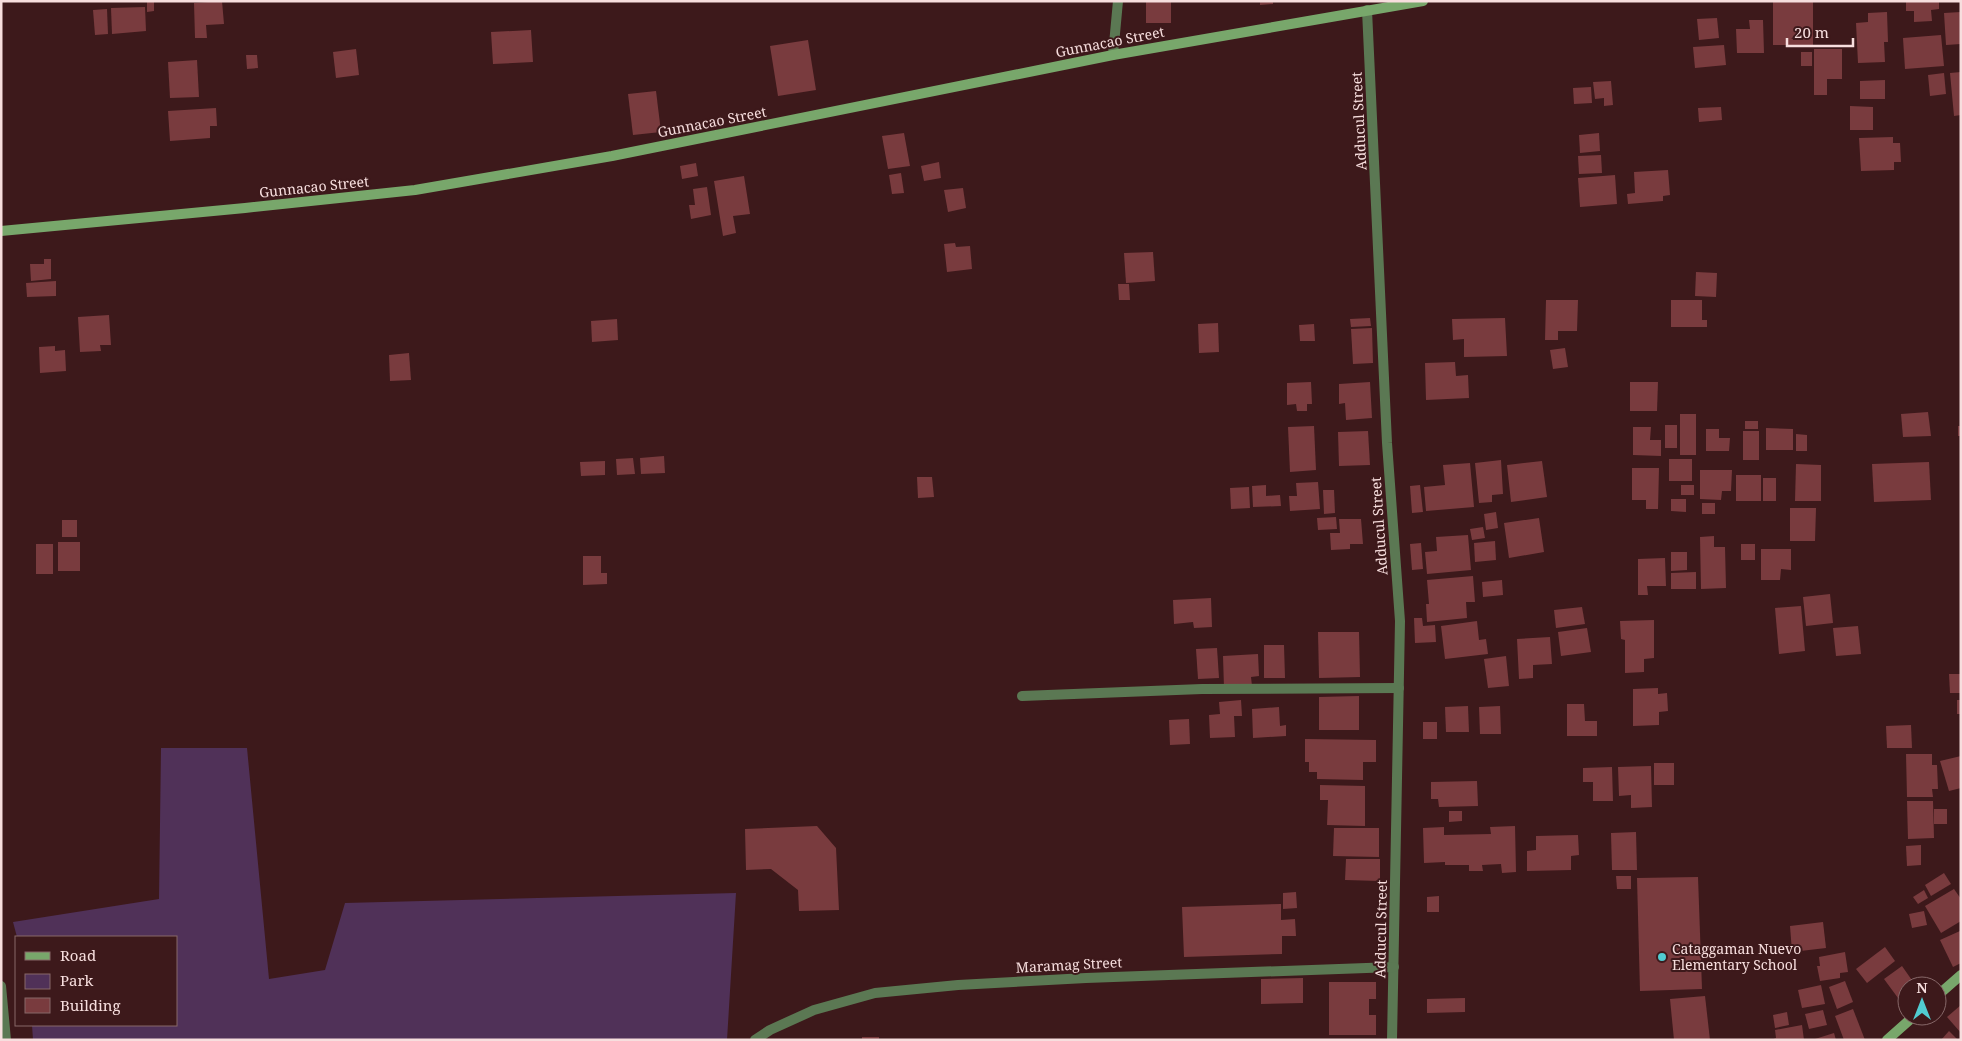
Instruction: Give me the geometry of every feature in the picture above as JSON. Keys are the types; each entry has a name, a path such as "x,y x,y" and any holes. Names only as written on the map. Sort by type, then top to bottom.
{"street":[{"path":"1113,55 1118,1"},
{"name":"Gunnacao Street","path":"1,231 415,190 612,156 1113,55 1423,1"},
{"name":"Adducul Street","path":"1367,10 1388,443 1400,620 1392,1040"},
{"path":"1022,696 1202,689 1399,688"},
{"name":"Maramag Street","path":"755,1040 770,1030 814,1010 874,993 958,985 1086,978 1394,967"},
{"path":"1947,987 1961,975"},
{"path":"1,986 4,1036"},
{"path":"1887,1040 1903,1026"}],"green space":[{"path":"161,748 247,748 269,979 325,970 345,903 736,893 727,1040 33,1040 32,1026 178,1026 178,936 17,936 13,922 159,899"}],"building":[{"path":"147,1 154,1 154,11 147,12"},
{"path":"222,1 224,24 206,25 207,38 195,38 194,3"},
{"path":"1146,1 1171,1 1171,23 1146,23"},
{"path":"1260,1 1273,1 1273,4 1260,5"},
{"path":"1773,1 1813,1 1813,45 1773,45"},
{"path":"1906,1 1939,1 1939,9 1931,10 1932,21 1914,22 1914,11 1906,11"},
{"path":"145,7 146,31 112,34 111,8"},
{"path":"107,9 108,34 95,35 93,10"},
{"path":"1887,12 1888,42 1884,42 1885,62 1858,63 1856,23 1868,22 1868,13"},
{"path":"1961,12 1961,44 1946,45 1944,13"},
{"path":"1717,18 1719,38 1699,40 1697,19"},
{"path":"1749,20 1763,20 1764,53 1737,53 1736,29 1750,29"},
{"path":"531,30 533,62 493,64 491,32"},
{"path":"1941,35 1944,66 1905,69 1903,38"},
{"path":"808,40 816,90 778,96 770,46"},
{"path":"1724,45 1726,65 1695,68 1693,47"},
{"path":"356,49 359,75 336,78 333,52"},
{"path":"1814,49 1842,49 1842,79 1827,79 1827,95 1814,95"},
{"path":"1801,52 1812,52 1812,66 1801,66"},
{"path":"246,55 257,55 258,68 247,69"},
{"path":"197,60 199,97 170,98 168,62"},
{"path":"1961,72 1961,115 1954,116 1950,73"},
{"path":"1944,73 1946,94 1930,96 1928,75"},
{"path":"1885,80 1885,99 1860,99 1860,81"},
{"path":"1611,81 1613,105 1604,106 1604,98 1595,99 1593,82"},
{"path":"1591,87 1592,103 1574,104 1573,88"},
{"path":"656,91 661,132 633,135 628,94"},
{"path":"1850,106 1873,107 1873,130 1850,130"},
{"path":"1721,107 1722,120 1699,122 1698,108"},
{"path":"216,108 217,126 210,126 210,138 170,141 168,111"},
{"path":"904,133 910,166 888,169 882,136"},
{"path":"1599,133 1600,151 1580,153 1579,135"},
{"path":"1893,137 1893,143 1900,143 1901,162 1894,162 1894,170 1861,171 1859,138"},
{"path":"1601,155 1602,173 1579,174 1578,156"},
{"path":"939,162 941,178 924,181 921,166"},
{"path":"696,163 698,176 682,179 680,166"},
{"path":"1668,170 1670,195 1663,196 1663,201 1628,204 1627,194 1635,193 1634,172"},
{"path":"901,173 904,193 892,194 889,175"},
{"path":"1615,175 1617,204 1580,207 1578,178"},
{"path":"744,176 750,214 733,216 736,233 723,236 714,181"},
{"path":"707,187 711,215 691,219 689,205 695,205 693,189"},
{"path":"963,188 966,208 948,212 944,190"},
{"path":"955,243 956,247 970,246 972,269 947,272 944,244"},
{"path":"1153,252 1155,281 1126,283 1124,253"},
{"path":"44,259 51,259 51,279 31,281 30,264 44,264"},
{"path":"1696,272 1717,273 1716,297 1695,296"},
{"path":"56,281 56,296 27,297 26,283"},
{"path":"1118,284 1129,284 1130,300 1119,300"},
{"path":"1546,300 1578,300 1577,331 1558,331 1558,340 1545,340"},
{"path":"1671,300 1702,300 1702,320 1707,320 1707,327 1671,327"},
{"path":"109,315 111,345 100,345 101,351 80,352 78,317"},
{"path":"1370,318 1371,326 1351,327 1350,319"},
{"path":"1505,318 1507,356 1464,357 1464,339 1453,340 1452,319"},
{"path":"617,319 618,340 592,342 591,321"},
{"path":"1218,323 1219,352 1199,353 1198,324"},
{"path":"1314,324 1315,341 1300,341 1299,325"},
{"path":"1372,328 1373,363 1353,364 1351,329"},
{"path":"55,346 55,351 65,350 66,371 40,373 39,347"},
{"path":"1565,348 1568,367 1553,369 1550,350"},
{"path":"409,353 411,380 390,381 389,355"},
{"path":"1455,362 1456,376 1468,375 1469,398 1426,400 1425,363"},
{"path":"1311,382 1312,404 1307,404 1307,411 1297,411 1296,404 1287,405 1287,383"},
{"path":"1370,382 1372,418 1346,420 1345,403 1339,404 1339,384"},
{"path":"1630,382 1658,382 1657,411 1630,411"},
{"path":"1928,412 1931,436 1903,437 1901,414"},
{"path":"1680,414 1696,414 1696,455 1680,455"},
{"path":"1745,421 1758,421 1758,429 1745,429"},
{"path":"1665,425 1677,425 1677,448 1665,448"},
{"path":"1314,426 1316,470 1290,472 1288,427"},
{"path":"1958,426 1961,426 1961,436 1958,436"},
{"path":"1633,427 1651,427 1650,440 1661,440 1661,456 1633,455"},
{"path":"1766,428 1793,429 1793,450 1766,450"},
{"path":"1706,429 1719,429 1719,438 1730,438 1729,451 1706,451"},
{"path":"1368,431 1370,465 1339,466 1338,432"},
{"path":"1743,431 1759,431 1759,460 1743,460"},
{"path":"1796,434 1807,435 1807,451 1796,451"},
{"path":"664,456 665,473 641,474 640,458"},
{"path":"633,458 635,474 617,475 616,459"},
{"path":"1669,459 1692,459 1692,481 1669,481"},
{"path":"1501,460 1503,494 1492,495 1492,502 1479,503 1475,463"},
{"path":"605,461 605,475 581,476 580,462"},
{"path":"1542,461 1547,497 1511,502 1507,465"},
{"path":"1929,462 1931,500 1874,502 1872,464"},
{"path":"1470,463 1474,507 1426,511 1424,487 1445,485 1443,465"},
{"path":"1796,464 1821,465 1821,501 1795,501"},
{"path":"1632,468 1659,468 1658,509 1646,509 1646,500 1632,500"},
{"path":"1700,470 1732,470 1731,491 1722,491 1721,500 1700,499"},
{"path":"1736,475 1761,475 1761,501 1736,501"},
{"path":"917,477 932,477 934,497 918,498"},
{"path":"1763,478 1776,478 1776,501 1763,501"},
{"path":"1318,482 1320,509 1290,511 1289,496 1297,496 1296,483"},
{"path":"1266,485 1266,496 1280,495 1281,506 1253,507 1252,486"},
{"path":"1420,485 1423,512 1412,513 1410,486"},
{"path":"1681,485 1694,485 1694,495 1681,495"},
{"path":"1249,487 1250,508 1231,509 1230,488"},
{"path":"1323,490 1334,490 1335,513 1324,514"},
{"path":"1671,499 1686,499 1686,512 1671,511"},
{"path":"1702,503 1715,503 1715,514 1702,514"},
{"path":"1790,508 1816,508 1815,541 1790,541"},
{"path":"1496,512 1498,528 1486,530 1484,514"},
{"path":"1336,517 1337,529 1318,530 1317,518"},
{"path":"1539,518 1544,552 1509,558 1504,523"},
{"path":"1339,519 1361,519 1363,544 1350,544 1350,549 1331,550 1330,533 1340,533"},
{"path":"62,520 77,520 77,537 62,537"},
{"path":"1483,527 1485,538 1472,540 1470,529"},
{"path":"1468,535 1471,570 1427,574 1425,552 1437,551 1436,537"},
{"path":"1714,536 1714,547 1725,547 1726,588 1701,589 1700,537"},
{"path":"1495,541 1496,560 1475,562 1474,543"},
{"path":"58,542 80,542 80,571 58,571"},
{"path":"1421,543 1423,569 1412,570 1410,544"},
{"path":"36,544 53,544 53,574 36,574"},
{"path":"1741,544 1755,544 1755,560 1741,560"},
{"path":"1761,549 1791,549 1791,570 1781,569 1780,580 1761,580"},
{"path":"1671,552 1687,552 1687,570 1671,571"},
{"path":"583,556 601,556 601,573 607,573 607,584 583,585"},
{"path":"1665,558 1666,586 1647,586 1648,595 1638,595 1638,559"},
{"path":"1696,572 1696,589 1671,589 1671,573"},
{"path":"1473,576 1475,602 1466,602 1467,618 1427,622 1426,604 1429,604 1427,580"},
{"path":"1502,580 1503,595 1483,597 1482,582"},
{"path":"1830,594 1833,623 1806,626 1803,597"},
{"path":"1211,598 1212,627 1194,628 1193,622 1174,624 1173,600"},
{"path":"1801,606 1805,651 1779,654 1775,608"},
{"path":"1582,607 1585,624 1556,628 1554,610"},
{"path":"1414,618 1422,618 1423,626 1435,625 1436,642 1415,643"},
{"path":"1654,620 1654,658 1644,659 1644,672 1625,673 1625,640 1621,639 1620,621"},
{"path":"1477,621 1479,640 1486,639 1488,654 1445,659 1441,626"},
{"path":"1858,626 1861,654 1836,656 1833,628"},
{"path":"1587,628 1591,652 1561,656 1558,632"},
{"path":"1318,632 1359,632 1360,677 1319,678"},
{"path":"1550,637 1552,664 1533,665 1533,678 1519,679 1517,639"},
{"path":"1264,645 1284,645 1285,678 1264,678"},
{"path":"1217,648 1219,678 1198,679 1196,649"},
{"path":"1258,654 1259,676 1251,677 1252,686 1224,688 1223,656"},
{"path":"1506,656 1509,686 1488,688 1484,659"},
{"path":"1949,674 1961,674 1961,693 1950,693"},
{"path":"1658,688 1658,694 1667,693 1668,711 1659,712 1659,725 1633,726 1633,689"},
{"path":"1359,696 1359,730 1319,730 1319,697"},
{"path":"1241,700 1242,716 1234,716 1235,737 1210,738 1209,715 1220,714 1219,702"},
{"path":"1957,700 1961,700 1961,714 1957,714"},
{"path":"1567,704 1584,704 1585,721 1597,721 1597,736 1567,736"},
{"path":"1468,706 1469,732 1446,732 1445,707"},
{"path":"1500,706 1501,734 1480,734 1479,707"},
{"path":"1279,707 1280,726 1286,725 1286,736 1253,738 1252,709"},
{"path":"1189,719 1190,744 1170,745 1169,720"},
{"path":"1423,722 1437,722 1437,739 1423,739"},
{"path":"1911,725 1912,748 1887,748 1886,726"},
{"path":"1305,739 1376,740 1376,762 1363,762 1363,780 1317,779 1317,772 1309,772 1309,762 1305,762"},
{"path":"1906,754 1932,754 1932,765 1937,765 1938,789 1932,789 1933,797 1907,797"},
{"path":"1961,756 1961,788 1949,791 1940,761"},
{"path":"1654,763 1674,763 1674,785 1654,785"},
{"path":"1651,766 1652,807 1631,808 1631,795 1619,796 1618,767"},
{"path":"1612,767 1613,801 1593,801 1593,782 1583,782 1583,768"},
{"path":"1477,781 1478,806 1439,807 1438,799 1431,799 1431,782"},
{"path":"1320,785 1365,786 1365,826 1327,825 1328,800 1320,800"},
{"path":"1907,801 1933,801 1934,838 1908,839"},
{"path":"1934,809 1947,809 1947,824 1934,824"},
{"path":"1449,811 1462,811 1462,821 1449,822"},
{"path":"817,826 836,848 839,910 799,911 798,890 771,869 746,870 745,829"},
{"path":"1515,826 1516,872 1502,873 1501,864 1482,865 1483,871 1469,871 1469,865 1445,865 1445,862 1424,863 1423,828 1444,827 1444,835 1491,834 1490,827"},
{"path":"1334,828 1379,828 1379,857 1333,856"},
{"path":"1636,832 1637,870 1612,870 1611,833"},
{"path":"1578,835 1579,855 1571,856 1571,870 1527,871 1527,851 1536,850 1536,836"},
{"path":"1921,845 1921,865 1907,866 1906,846"},
{"path":"1346,859 1380,859 1380,881 1345,880"},
{"path":"1944,873 1951,884 1931,896 1925,885"},
{"path":"1616,876 1631,876 1631,889 1617,889"},
{"path":"1698,877 1702,989 1640,991 1637,878"},
{"path":"1954,889 1961,899 1961,921 1941,933 1925,906"},
{"path":"1924,890 1928,898 1918,904 1913,897"},
{"path":"1296,892 1297,908 1283,909 1283,893"},
{"path":"1439,896 1439,912 1427,912 1427,897"},
{"path":"1281,904 1281,920 1295,919 1296,936 1282,936 1282,954 1184,957 1182,907"},
{"path":"1924,911 1927,925 1912,928 1909,914"},
{"path":"1823,922 1826,948 1792,952 1790,926"},
{"path":"1960,931 1961,963 1953,967 1940,940"},
{"path":"1885,947 1895,961 1867,983 1856,969"},
{"path":"1845,952 1848,972 1840,973 1840,978 1820,981 1817,966 1820,966 1819,957"},
{"path":"1902,966 1909,976 1897,976 1897,997 1884,979"},
{"path":"1303,978 1303,1003 1261,1004 1261,979"},
{"path":"1845,981 1853,1002 1837,1009 1829,987"},
{"path":"1329,982 1376,982 1376,999 1369,999 1369,1015 1376,1015 1376,1035 1329,1035"},
{"path":"1821,985 1825,1004 1802,1008 1798,990"},
{"path":"1705,996 1710,1040 1674,1040 1670,999"},
{"path":"1465,998 1465,1012 1427,1013 1427,999"},
{"path":"1961,1005 1961,1033 1947,1017"},
{"path":"1853,1009 1865,1040 1844,1040 1835,1016"},
{"path":"1823,1010 1827,1025 1809,1029 1805,1014"},
{"path":"1787,1012 1789,1025 1775,1028 1773,1015"},
{"path":"1802,1025 1804,1040 1771,1040 1776,1038 1775,1030"},
{"path":"1949,1031 1958,1040 1941,1040"},
{"path":"1834,1033 1836,1040 1815,1040 1815,1039"},
{"path":"862,1037 879,1037 879,1040 862,1040"}],"place":[{"name":"Cataggaman Nuevo Elementary School","path":"1662,957"}]}
